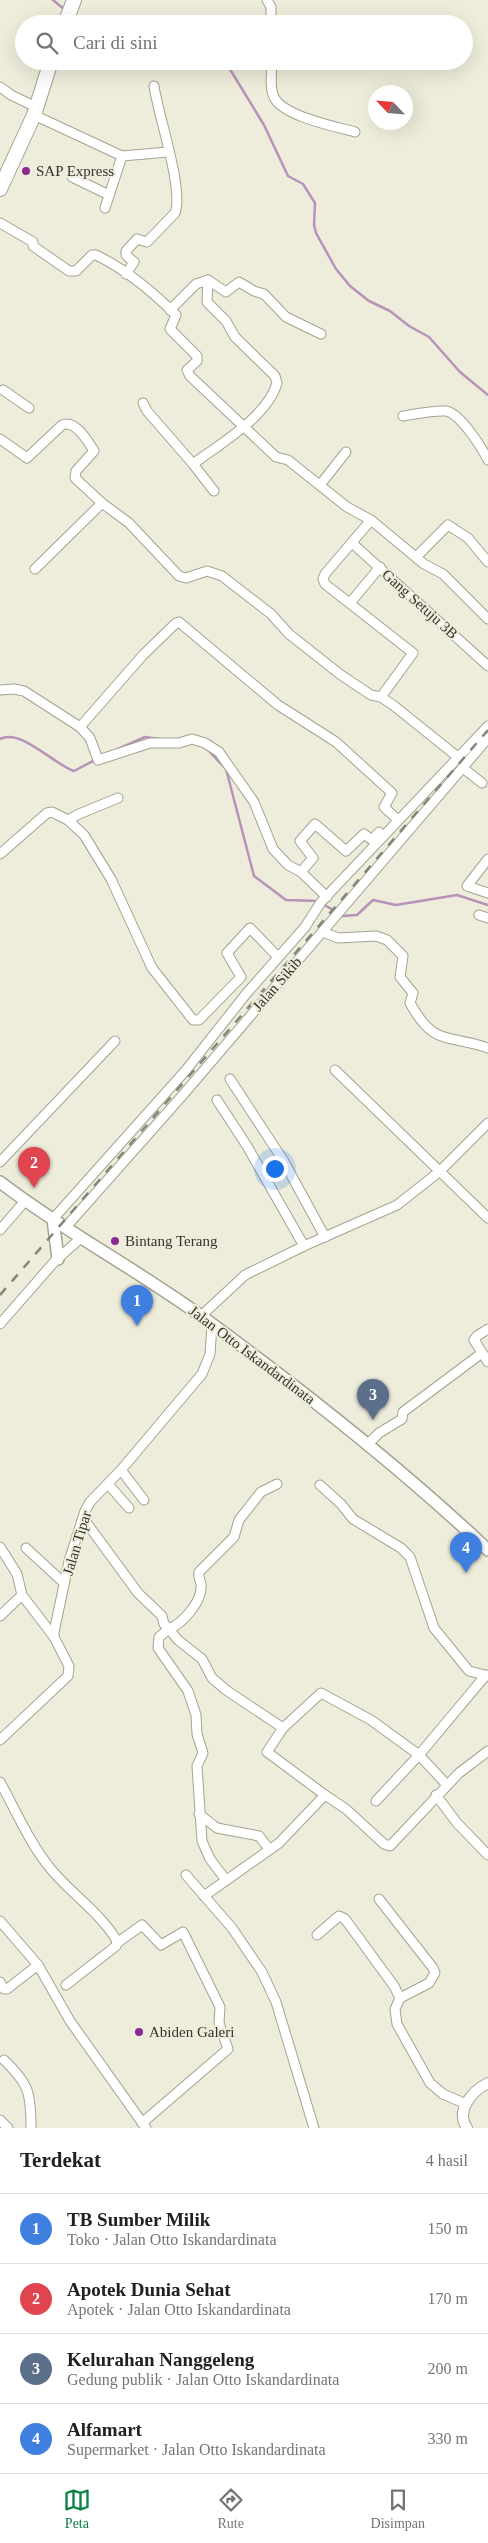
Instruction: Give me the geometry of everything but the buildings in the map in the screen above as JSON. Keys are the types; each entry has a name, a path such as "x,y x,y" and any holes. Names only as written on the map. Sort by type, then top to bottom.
{"highway":[{"path":"68,15 74,0"},
{"path":"0,189 35,111 48,70"}],"main road":[{"name":"Jalan Otto Iskandardinata","path":"0,1182 65,1228 201,1316 266,1364 427,1493 488,1550"},
{"path":"53,1219 58,1258"}],"street":[{"path":"267,0 271,7 271,15"},
{"path":"272,70 273,92 280,104 304,117 356,132"},
{"path":"0,86 35,111 122,156 168,152"},
{"path":"126,274 134,262 126,255 127,250 137,238 147,242 176,211 174,180 154,86"},
{"path":"105,208 122,156"},
{"path":"72,177 109,195"},
{"path":"0,223 25,235 33,242 32,246 69,271 76,272 92,256 96,255 126,274 176,316 170,329 197,356 196,361 187,372 243,427 276,458 288,460 347,507 371,520 416,557 450,579 488,619"},
{"path":"170,310 196,284 208,280"},
{"path":"208,280 225,292 239,282 254,291 262,292 286,317 322,334"},
{"path":"193,464 243,427 269,399 276,386 276,379 235,337 226,321 207,302 208,280"},
{"path":"1,390 29,408"},
{"path":"144,403 147,411 214,491"},
{"path":"403,416 448,412 456,416 479,442 488,460"},
{"path":"0,439 27,458 62,425 67,423 73,425 94,451 76,471 75,478 102,503 129,523 179,576 186,578 207,571 222,576 271,614 290,634 341,674 371,695 381,697 459,758"},
{"path":"320,485 346,452"},
{"path":"35,568 102,503"},
{"path":"371,520 325,574 323,579 325,584 413,653 381,697"},
{"path":"416,557 448,525 468,538 488,562"},
{"name":"Gang Setuju 3B","path":"352,543 488,666"},
{"path":"350,603 380,567"},
{"path":"80,727 142,655 179,622 278,705 336,742 392,793 384,807 398,820"},
{"path":"0,690 4,688 24,691 80,727 90,738 97,759 150,743 179,743 192,739 199,740 219,752 256,806 274,849 288,865 300,872 324,899"},
{"path":"53,1219 186,1070 238,1005 305,927 324,899 488,726"},
{"name":"Jalan Sikib","path":"65,1228 134,1152 488,738"},
{"path":"463,768 482,783"},
{"path":"68,820 118,798"},
{"path":"0,854 47,812 52,812 68,820 84,835 112,879 152,968 195,1021 200,1020 241,976 227,956 227,951 250,928 278,957"},
{"path":"300,872 313,858 300,841 315,824 346,851 364,834 373,839 385,826"},
{"path":"488,859 467,886 488,894"},
{"path":"323,932 338,938 376,936 387,940 403,956 400,977 413,993 410,1003 425,1026 445,1039 488,1048"},
{"path":"225,994 238,1005"},
{"path":"0,1162 115,1041"},
{"path":"335,1070 488,1218"},
{"path":"230,1079 278,1153 325,1237"},
{"path":"217,1100 247,1146 304,1246"},
{"path":"201,1316 245,1275 396,1205 440,1172 488,1123"},
{"path":"0,1230 25,1201"},
{"path":"0,1324 21,1297 58,1258 81,1238"},
{"name":"Jalan Tipar","path":"54,1637 64,1583 83,1518 90,1502 121,1470 202,1374 210,1354 212,1325"},
{"path":"488,1329 474,1340 488,1362"},
{"path":"367,1445 379,1432 402,1419 403,1412 482,1353"},
{"path":"121,1470 144,1500"},
{"path":"108,1484 129,1508"},
{"path":"226,1880 210,1859 202,1841 197,1766 203,1750 197,1734 196,1715 188,1691 158,1648 159,1637 179,1624 195,1602 201,1584 199,1572 234,1536 239,1520 261,1492 276,1484"},
{"path":"320,1485 341,1504 350,1516 401,1548 410,1557 434,1628 469,1671 487,1675 420,1754 376,1802"},
{"path":"83,1518 138,1593 162,1616 164,1624 178,1640 202,1659 212,1678 226,1690 284,1728"},
{"path":"0,1547 16,1574 22,1595 54,1637 69,1666 68,1676 0,1740"},
{"path":"26,1548 64,1583"},
{"path":"0,1616 22,1595"},
{"path":"447,1785 420,1754 371,1720 323,1693 319,1694 284,1728 270,1746 268,1754 346,1809 388,1846 459,1773 488,1751"},
{"path":"0,1782 38,1853 67,1887 86,1903 117,1943"},
{"path":"204,1896 299,1824 325,1794"},
{"path":"436,1795 457,1823 488,1855"},
{"path":"199,1814 217,1828 259,1836 268,1849"},
{"path":"186,1875 232,1928 262,1972 276,2002 314,2128"},
{"path":"379,1899 435,1973 428,1983 400,1998 395,2009 397,2024 430,2083 443,2094 466,2104"},
{"path":"317,1935 341,1915 394,1986 400,1998"},
{"path":"0,1920 38,1966 70,2021 144,2126 228,2050 219,2023 220,2007 183,1932 161,1945 142,1925 66,1985"},
{"path":"0,1982 4,1989 7,1989 38,1966"},
{"path":"4,2060 19,2075 29,2092 31,2128"},
{"path":"465,2127 463,2118 466,2104 476,2090 488,2083"},
{"path":"0,2120 8,2128"}],"waterway":[{"path":"53,0 65,10"},
{"path":"230,70 264,125 288,176 303,184 315,203 314,225 316,233 336,269 350,286 369,301 390,311 409,326 429,337 460,372 488,395"},
{"path":"0,739 8,737 27,742 74,771 95,760"},
{"path":"118,749 145,737 160,739"},
{"path":"206,748 226,769 254,876 286,900 318,901"},
{"path":"323,904 343,916 357,915 373,900 396,905 457,895 488,905"}],"railway":[{"path":"0,1295 488,730"}],"place":[{"name":"SAP Express","path":"26,171"},
{"name":"Apotek Dunia Sehat","path":"34,1188"},
{"name":"Bintang Terang","path":"115,1241"},
{"name":"TB Sumber Milik","path":"137,1326"},
{"name":"Kelurahan Nanggeleng","path":"373,1420"},
{"name":"Alfamart","path":"466,1573"},
{"name":"Abiden Galeri","path":"139,2032"}]}
